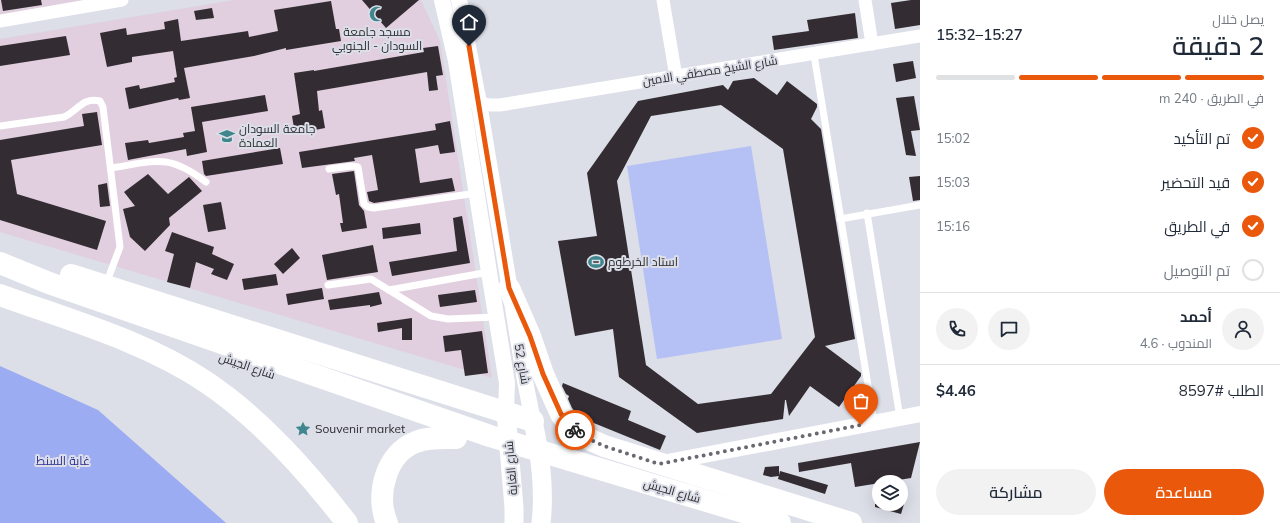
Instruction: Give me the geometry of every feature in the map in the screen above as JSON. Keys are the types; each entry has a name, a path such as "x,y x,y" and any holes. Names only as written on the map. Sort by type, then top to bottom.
{"highway":[{"path":"0,258 19,261 106,286 533,421"},
{"name":"شارع الجيش","path":"0,263 49,283 492,444"},
{"name":"شارع الجيش","path":"0,279 456,438 492,444"},
{"path":"509,288 530,336 543,374 561,414 571,427 580,435 604,446 659,464 850,523"},
{"path":"0,295 120,339 169,361 206,382 229,398 284,449 347,523"},
{"path":"387,523 382,502 384,484 388,468 395,457 405,446 418,441 433,438 456,438"},
{"path":"492,444 564,467"},
{"name":"شارع الجيش","path":"564,467 732,523"},
{"name":"شارع الجيش","path":"564,467 780,523"}],"main road":[{"name":"شارع الغابة","path":"506,412 514,523"},
{"path":"533,421 539,449 543,485 541,523"}],"street":[{"path":"0,21 122,0"},
{"name":"شارع 52","path":"442,0 456,61 490,272 506,383 506,412"},
{"name":"شارع 52","path":"459,0 479,103 509,288 533,421"},
{"path":"663,0 676,77"},
{"path":"865,0 872,44"},
{"name":"شارع الشيخ مصطفي الامين","path":"461,96 479,103 500,106 814,55 920,36"},
{"path":"659,464 920,414"}],"lane":[{"path":"814,55 874,422"},
{"path":"0,126 64,117 72,114 81,104 87,101 93,99 100,101 103,107 120,247 106,286"},
{"path":"111,168 150,162 171,162 190,170 206,182"},
{"path":"329,169 352,166 358,167 364,204 368,207 374,208 477,193"},
{"path":"840,219 920,204"},
{"path":"867,213 900,418"},
{"path":"389,290 490,272"},
{"path":"328,285 371,279 431,316 448,319 496,317"}],"shaded area":[{"path":"0,0 108,0 0,16"},
{"name":"جامعة السودان العمادة","path":"234,0 421,0 440,41 492,378 0,232 0,39"},
{"path":"751,146 782,339 657,359 627,166"}],"green space":[{"name":"غابة السنط","path":"0,366 98,410 226,523 0,523"}],"building":[{"path":"1,0 41,0 42,5 3,11"},
{"path":"362,0 419,0 386,28"},
{"path":"920,0 920,25 895,29 891,3"},
{"path":"331,1 336,29 339,29 341,41 286,50 286,48 254,56 184,68 190,98 179,100 178,98 129,109 125,88 139,85 140,89 175,82 174,78 177,77 173,51 132,57 132,62 107,67 100,33 126,28 127,35 165,29 164,22 178,19 181,41 248,31 249,37 278,31 274,10"},
{"path":"212,8 214,18 196,20 194,11"},
{"path":"855,13 858,38 774,50 772,36 809,31 807,20"},
{"path":"66,36 70,55 0,66 0,46"},
{"path":"438,46 443,75 436,76 438,90 429,91 427,72 317,91 319,111 322,110 325,128 295,134 292,116 300,114 294,73 314,71 424,52 423,48"},
{"path":"913,61 916,78 896,82 893,64"},
{"name":"استاد الخرطوم","path":"754,78 777,95 787,81 817,104 811,119 821,129 855,339 825,346 861,373 861,376 839,407 810,386 789,416 785,400 783,419 697,433 619,377 613,329 575,336 558,241 597,236 587,173 638,101 723,85 728,90 733,81","holes":["721,105 783,149 815,337 771,394 698,404 646,365 617,181 651,116"]},
{"path":"265,95 268,111 202,122 207,152 187,156 186,149 128,160 125,143 148,140 149,143 184,137 183,133 195,131 191,107"},
{"path":"914,96 920,130 911,131 916,156 906,155 896,98"},
{"path":"97,112 102,145 11,160 17,194 106,221 97,250 0,220 0,140 84,126 82,114"},
{"path":"450,121 455,152 440,154 438,145 415,149 420,183 452,178 455,191 374,203 369,201 367,192 378,190 372,155 354,158 355,161 302,168 299,152 436,130 435,124"},
{"path":"280,148 283,164 206,176 204,174 202,161"},
{"path":"354,171 359,205 364,211 367,228 342,232 340,223 343,223 339,194 336,195 332,174"},
{"path":"148,174 168,194 189,177 202,191 169,218 170,225 145,251 130,237 123,209 135,206 124,192"},
{"path":"920,176 920,200 913,201 909,177"},
{"path":"107,183 110,206 100,207 98,185"},
{"path":"221,202 226,229 208,232 203,205"},
{"path":"462,216 470,263 392,276 389,262 457,251 453,218"},
{"path":"420,223 421,234 383,239 382,228"},
{"path":"172,232 214,247 212,254 234,264 227,280 211,274 214,269 196,262 190,288 167,282 174,254 165,251"},
{"path":"373,245 378,272 327,280 322,255"},
{"path":"292,248 300,258 283,274 274,264"},
{"path":"276,274 278,285 244,290 242,279"},
{"path":"322,288 324,299 288,305 286,294"},
{"path":"475,290 477,302 440,307 438,295"},
{"path":"379,292 382,304 370,307 370,305 330,310 328,300"},
{"path":"412,318 412,340 402,340 402,328 378,332 377,323"},
{"path":"482,331 488,373 465,376 461,350 445,352 443,336"},
{"path":"563,383 631,411 628,420 666,436 660,450 579,417 572,408 568,399 569,396 566,394 562,386"},
{"path":"920,442 911,478 908,478 908,475 872,475 872,484 855,487 851,463 799,472 798,463"},
{"path":"779,466 779,476 771,477 763,475 765,467"},
{"path":"780,471 828,485 825,494 778,479"},
{"path":"890,511 902,511 901,514"}],"way so far":[{"path":"575,430 580,435 604,446 659,464 861,425"}],"place":[{"name":"مسجد جامعة السودان - الجنوبي","path":"377,14"},
{"name":"جامعة السودان العمادة","path":"227,136"},
{"name":"استاد الخرطوم","path":"596,262"},
{"name":"Souvenir market","path":"303,429"}],"route":[{"path":"469,46 509,288 530,336 543,374 561,414 575,430"}]}
